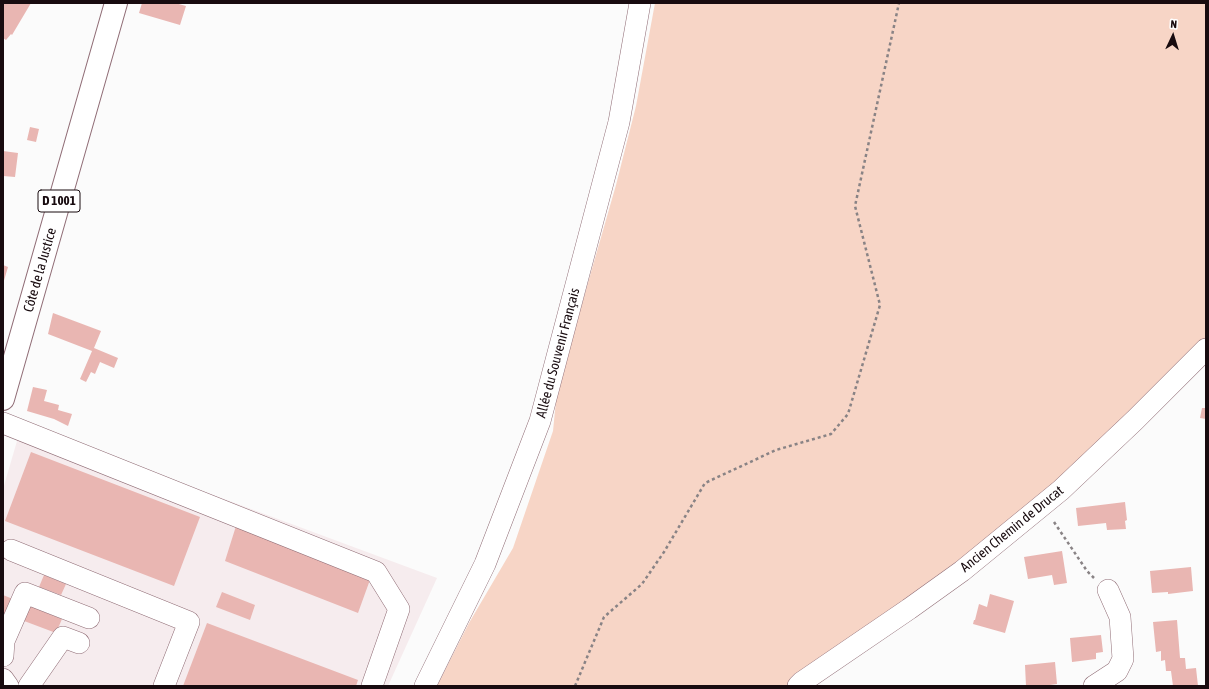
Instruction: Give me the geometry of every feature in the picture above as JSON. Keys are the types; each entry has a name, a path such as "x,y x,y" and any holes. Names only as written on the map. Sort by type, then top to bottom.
{"main road":[{"name":"Côte de la Justice","path":"3,399 116,3"}],"street":[{"name":"Allée du Souvenir Français","path":"425,686 485,564 540,421 619,122 640,3"},
{"name":"Ancien Chemin de Drucat","path":"798,686 962,571 1043,505 1135,420 1206,349"},
{"path":"3,423 376,572 399,609 372,686"},
{"path":"11,550 189,622 164,686"},
{"path":"1094,686 1117,671 1123,659 1120,617 1108,590"},
{"path":"3,656 4,641 25,594 80,615 71,640 29,686"},
{"path":"3,679 8,686"}],"path":[{"path":"575,686 604,617 642,584 664,552 705,483 776,450 831,434 848,414 880,305 855,206 900,3"},
{"path":"1043,505 1087,571 1108,590"}],"shaded area":[{"path":"655,3 1206,3 1206,341 1043,505 813,663 787,686 437,686 469,623 513,548 553,431 557,391 616,185 636,106"},
{"path":"22,424 437,578 388,686 3,686 3,489"}],"building":[{"path":"3,3 31,3 12,35 11,34 6,40 3,38"},
{"path":"142,3 175,3 186,6 180,25 139,13"},
{"path":"30,127 39,129 36,142 27,140"},
{"path":"3,151 18,153 15,177 3,176"},
{"path":"3,265 8,267 3,284"},
{"path":"53,313 101,331 94,348 118,358 114,368 100,362 95,374 91,372 86,382 80,379 92,351 48,334"},
{"path":"33,387 47,390 44,401 59,405 58,410 72,414 68,426 54,419 27,411"},
{"path":"1202,408 1206,408 1206,419 1200,418"},
{"path":"31,452 200,517 174,586 5,521"},
{"path":"1125,502 1127,520 1125,521 1126,529 1107,530 1106,523 1078,526 1076,508"},
{"path":"236,526 371,577 358,613 225,561"},
{"path":"1062,551 1067,583 1054,585 1052,575 1028,579 1024,557"},
{"path":"1191,567 1193,591 1168,594 1168,592 1152,593 1150,571"},
{"path":"44,575 66,584 61,595 39,587"},
{"path":"222,592 255,605 250,620 216,607"},
{"path":"990,594 1014,601 1005,633 973,624 979,604 987,607"},
{"path":"3,595 62,619 56,633 3,613"},
{"path":"1177,620 1180,658 1185,658 1186,669 1196,668 1198,686 1173,686 1171,671 1166,671 1165,660 1161,661 1161,651 1156,652 1153,622"},
{"path":"207,623 358,680 356,686 183,686"},
{"path":"1101,635 1103,652 1096,653 1096,659 1072,662 1070,638"},
{"path":"1055,662 1057,684 1026,686 1025,665"}]}
